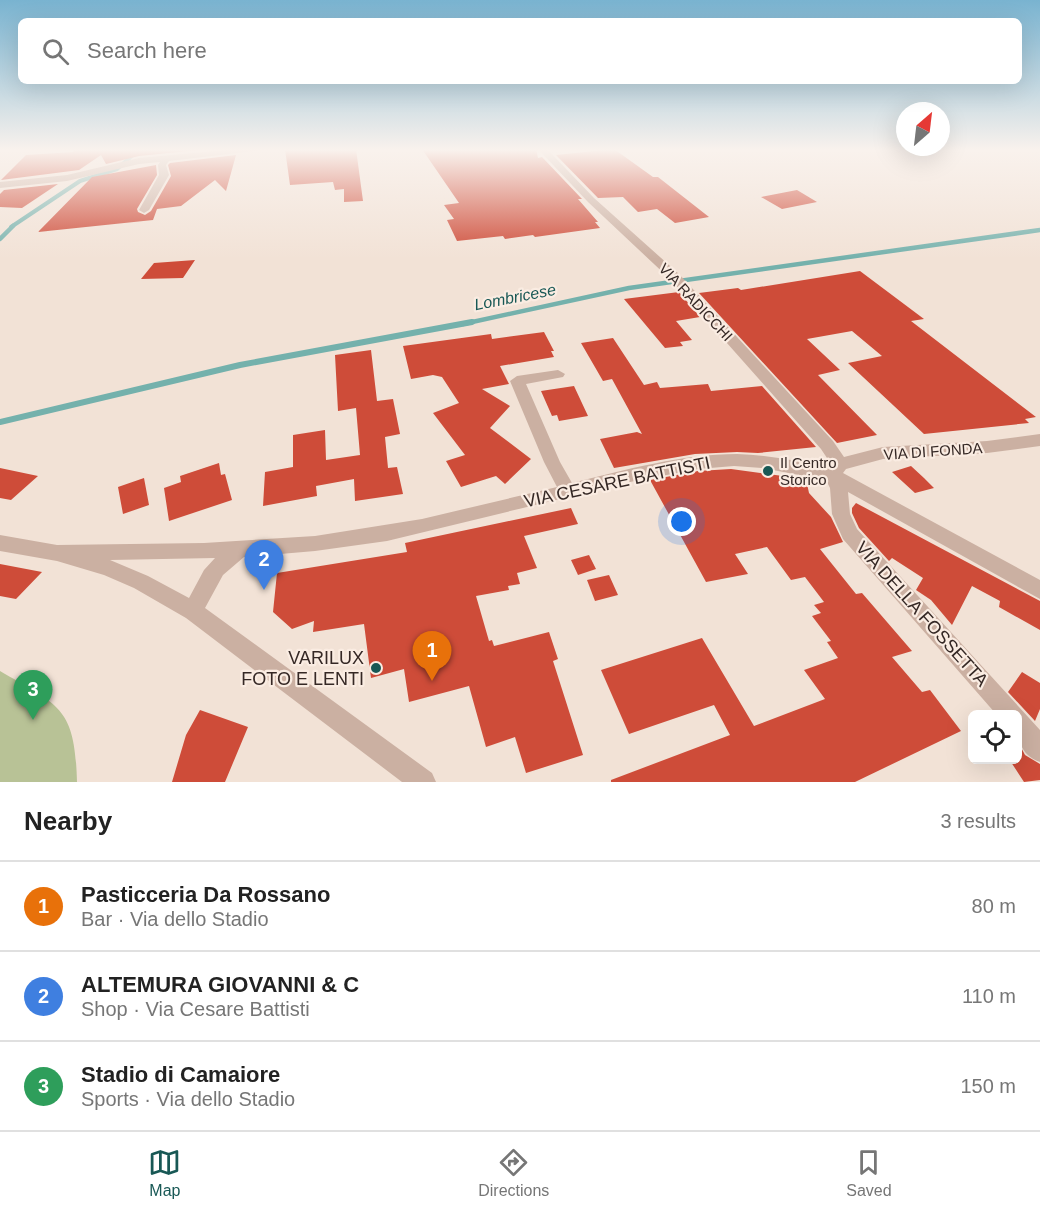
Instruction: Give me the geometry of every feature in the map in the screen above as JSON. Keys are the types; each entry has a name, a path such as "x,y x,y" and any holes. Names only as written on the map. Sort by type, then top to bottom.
{"street":[{"path":"144,210 158,185"},
{"name":"VIA RADICCHI","path":"576,185 675,277 827,445 836,469"},
{"path":"558,374 517,381 552,462 568,491"},
{"name":"VIA DI FONDA","path":"836,469 883,453 987,447 1040,440"},
{"name":"VIA CESARE BATTISTI","path":"57,553 239,550 352,539 444,521 695,463 722,460 836,469 1040,590"},
{"name":"VIA DELLA FOSSETTA","path":"836,469 841,514 850,534 1007,710"},
{"path":"0,543 57,553 109,568 141,582 193,611 417,780"},
{"path":"193,611 206,581 221,562 239,550"},
{"path":"1022,727 1040,750"}],"green space":[{"path":"0,671 50,702 68,723 76,757 77,782 0,782"}],"building":[{"path":"56,185 22,208 0,207 0,194 4,190"},
{"path":"84,185 151,185 137,209 145,215 151,211 166,185 208,185 181,206 157,209 153,220 38,232"},
{"path":"334,185 361,185 363,201 344,202 344,189 335,190"},
{"path":"447,185 569,185 582,199 578,199 598,222 595,222 600,228 535,237 533,235 505,239 503,236 457,241 447,220 454,219 444,205 459,203"},
{"path":"586,185 669,185 709,217 675,223 657,209 638,212 623,197 598,198"},
{"path":"797,190 817,202 782,209 761,197"},
{"path":"195,260 183,278 141,279 154,263"},
{"path":"860,271 924,319 911,321 1036,417 1025,419 1029,423 924,434 848,363 882,356 852,331 807,339 840,370 818,375 877,435 837,443 699,293 738,288 741,290"},
{"path":"679,292 700,317 676,321 692,340 680,342 683,346 665,348 624,299"},
{"path":"544,332 554,351 551,351 554,357 500,366 509,384 482,389 510,406 490,428 531,459 505,484 496,476 461,487 446,461 465,455 433,413 459,403 442,377 433,375 411,379 403,346 491,334 492,339"},
{"path":"613,338 644,385 657,382 660,388 708,384 711,391 762,386 816,447 758,453 695,454 614,468 600,439 637,432 642,434 612,379 603,381 581,343"},
{"path":"371,350 377,401 393,399 400,434 385,437 388,468 397,467 403,494 355,501 354,479 316,486 317,496 263,506 265,472 293,467 293,435 325,430 326,460 360,455 356,408 338,411 335,355"},
{"path":"574,386 588,416 559,421 557,415 552,416 541,391"},
{"path":"219,463 221,475 225,474 232,500 169,521 164,488 181,482 180,476"},
{"path":"911,466 934,488 915,493 892,472"},
{"path":"0,468 38,476 11,500 0,498"},
{"path":"731,469 806,479 809,493 831,517 843,542 820,549 856,594 862,593 912,651 892,657 922,692 930,690 961,731 855,782 611,782 611,780 730,735 714,705 629,734 601,670 702,638 754,726 825,699 804,670 838,658 827,642 831,641 812,616 821,613 814,605 824,602 805,577 791,580 767,547 735,554 748,574 706,582 650,480 698,471"},
{"path":"144,478 149,505 123,514 118,487"},
{"path":"856,503 1040,601 1040,630 999,607 1000,601 972,586 952,625 931,600 916,590 923,578 892,558 889,561 859,528 852,513 852,508"},
{"path":"571,508 578,524 524,536 537,568 517,573 520,584 508,586 509,590 476,596 489,641 492,640 494,646 549,632 558,659 553,661 583,755 526,773 515,737 486,747 469,686 409,702 404,669 371,678 364,624 313,632 314,621 292,629 273,612 277,573 407,552 405,543"},
{"path":"589,555 596,569 578,575 571,560"},
{"path":"0,564 42,572 16,599 0,596"},
{"path":"609,575 618,595 595,601 587,580"},
{"path":"1022,672 1040,683 1040,709 1035,721 1008,692"},
{"path":"200,710 248,727 225,782 172,782 186,735"},
{"path":"1022,749 1025,755 1040,764 1040,780 1024,782 1012,764 1022,764"}],"waterway":[{"path":"11,227 73,185"},
{"path":"0,239 13,226"},
{"name":"Lombricese","path":"463,324 629,288 1040,230"},
{"name":"Lombricese","path":"0,422 240,365 472,322"}],"place":[{"name":"Il Centro Storico","path":"768,471"},
{"name":"ALTEMURA GIOVANNI & C","path":"264,590"},
{"name":"VARILUX FOTO E LENTI","path":"376,668"},
{"name":"Pasticceria Da Rossano","path":"432,681"},
{"name":"Stadio di Camaiore","path":"33,720"}]}
